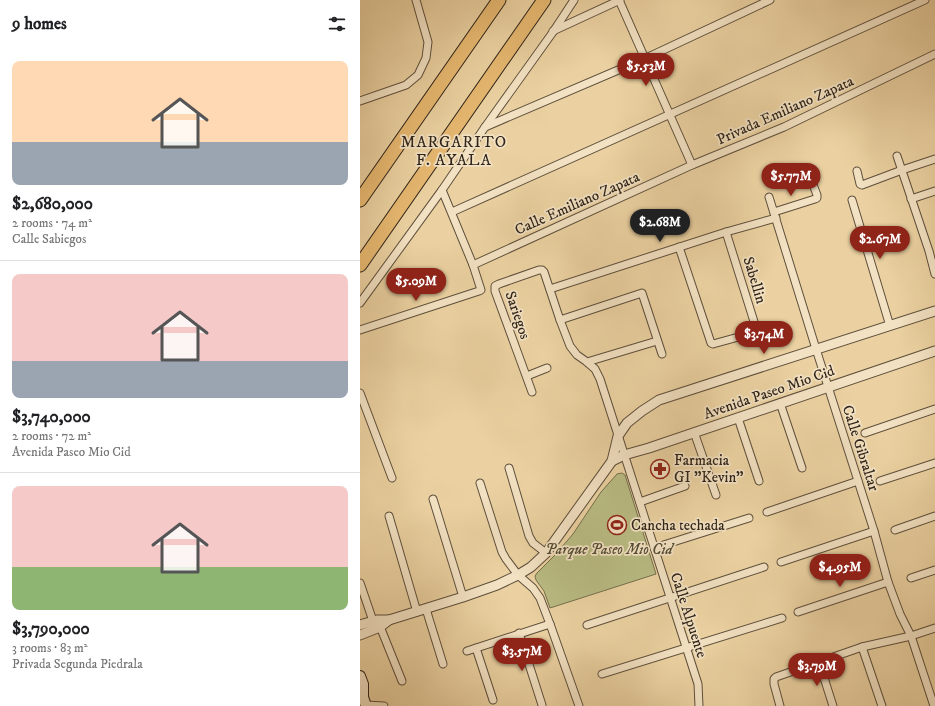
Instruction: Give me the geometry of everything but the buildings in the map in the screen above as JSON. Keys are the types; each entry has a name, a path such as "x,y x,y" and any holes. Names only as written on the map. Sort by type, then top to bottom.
{"highway":[{"path":"360,200 499,0"},
{"path":"360,265 544,0"}],"main road":[{"path":"360,676 363,684 364,701"}],"street":[{"path":"360,101 406,86 418,75 426,58 428,42 416,0"},
{"path":"360,303 442,190 574,0"},
{"path":"553,32 619,0 692,165"},
{"path":"485,127 644,59 770,0"},
{"path":"452,212 925,0"},
{"name":"Privada Emiliano Zapata","path":"692,165 784,127 935,54"},
{"path":"897,156 911,199 932,250 935,274"},
{"path":"857,171 861,185 935,159"},
{"name":"Calle Emiliano Zapata","path":"472,265 692,165"},
{"path":"550,289 726,232 815,199 817,198 817,195 812,182"},
{"path":"360,330 482,290 442,190"},
{"path":"911,199 935,191"},
{"name":"Calle Gibraltar","path":"769,196 874,531 888,582 910,636 934,706"},
{"path":"852,200 890,326"},
{"name":"Sabellin","path":"679,247 709,341 713,344 753,333 756,331 756,328 726,232"},
{"name":"Calle Alpuente","path":"542,270 570,346 577,355 594,369 600,380 698,684 699,706"},
{"name":"Sariegos","path":"532,392 495,291 495,286 542,270"},
{"path":"560,320 642,293 662,354"},
{"name":"Avenida Paseo Mio Cid","path":"360,625 388,620 463,597 497,585 518,575 531,566 546,553 612,460 618,436 628,423 642,411 659,400 935,311"},
{"path":"587,362 657,341"},
{"name":"Avenida Paseo Mio Cid","path":"612,460 935,351"},
{"path":"526,376 547,368"},
{"path":"360,392 392,478"},
{"path":"780,403 802,468"},
{"path":"865,433 935,409"},
{"path":"738,418 759,481"},
{"path":"694,432 716,495"},
{"path":"880,481 935,463"},
{"path":"509,468 529,536 533,544 546,553"},
{"path":"768,512 858,481"},
{"path":"480,483 502,552 518,575 533,588 540,598 579,706"},
{"path":"640,502 685,486"},
{"path":"433,499 463,597"},
{"path":"389,516 422,610 443,664"},
{"path":"895,530 935,516"},
{"path":"654,548 749,518"},
{"path":"781,562 874,531"},
{"path":"587,624 764,567"},
{"path":"910,578 935,570"},
{"path":"798,612 888,582"},
{"path":"360,583 402,681"},
{"path":"602,674 782,618"},
{"name":"Avenida Paseo Mio Cid","path":"360,635 377,622"},
{"path":"467,651 550,624"},
{"path":"780,706 774,684 776,677 862,647 910,636 935,628"},
{"path":"520,633 542,705"},
{"path":"862,647 882,706"},
{"path":"476,648 493,700"},
{"path":"819,662 833,706"},
{"path":"364,701 384,706"}],"green space":[{"name":"Parque Paseo Mio Cid","path":"622,473 625,475 656,574 550,608 544,591 536,580 535,576 573,534 601,492 617,474"}],"place":[{"name":"Farmacia GI \"Kevin\"","path":"660,469"},
{"name":"Cancha techada","path":"617,525"}],"district":[{"name":"MARGARITO F. AYALA","path":"454,150"}]}
